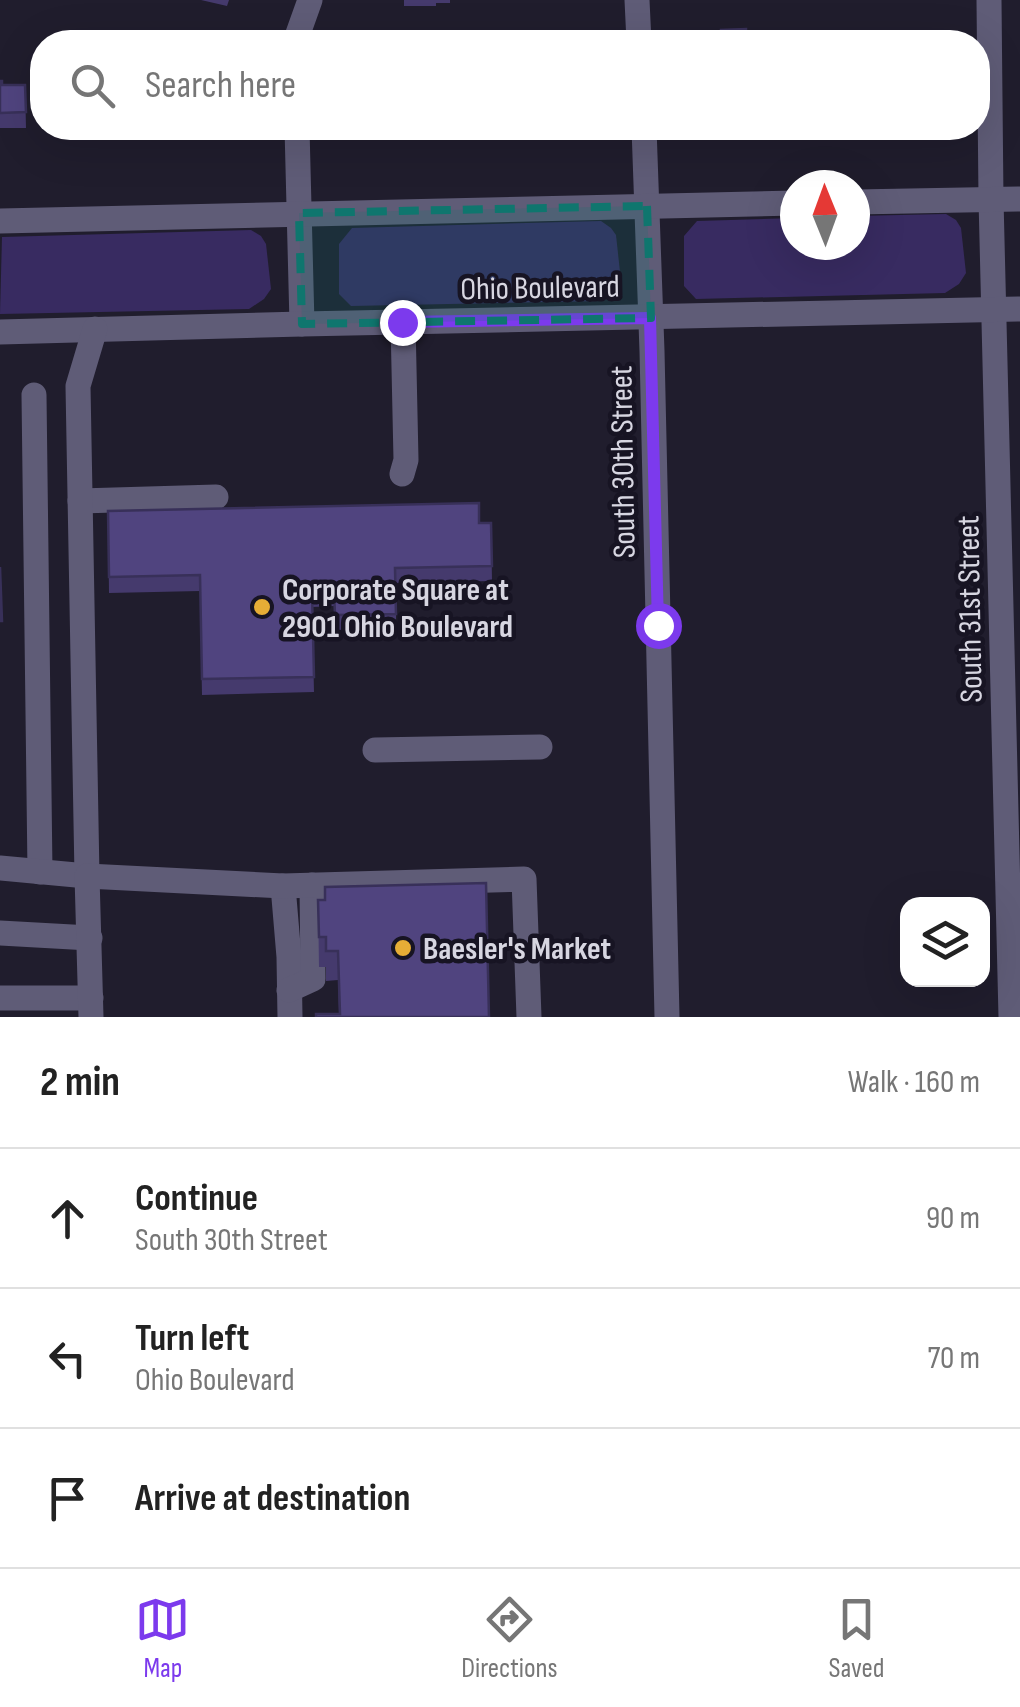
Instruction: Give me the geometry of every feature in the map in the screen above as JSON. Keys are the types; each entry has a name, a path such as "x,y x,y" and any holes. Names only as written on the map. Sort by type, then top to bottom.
{"street":[{"path":"299,30 310,0"},
{"path":"637,0 638,30"},
{"name":"South 31st Street","path":"989,0 989,30"},
{"name":"South 31st Street","path":"990,100 991,199 1007,310 1010,1017"},
{"path":"297,140 302,324"},
{"name":"South 30th Street","path":"645,140 667,1017"},
{"path":"870,202 1020,199"},
{"path":"0,220 780,203"},
{"name":"Ohio Boulevard","path":"0,332 1007,310"},
{"path":"402,322 406,460 402,474"},
{"path":"13,1004 91,1007 78,386 94,330"},
{"path":"34,395 40,872"},
{"path":"80,501 216,497"},
{"path":"375,750 540,746"},
{"path":"0,868 283,886 524,879 529,1017"},
{"path":"289,990 313,978 312,885"},
{"path":"283,886 290,1017"},
{"path":"0,934 90,938"}],"highlighted area":[{"path":"647,206 651,318 302,324 299,213"}],"shaded area":[{"path":"946,214 956,220 961,228 966,273 959,284 945,293 696,299 684,286 684,236 697,221 780,218 780,260 870,260 870,216"},
{"path":"601,221 616,235 621,281 600,301 351,306 339,294 339,244 352,228"},
{"path":"251,230 266,244 271,289 249,309 0,314 2,237"}],"building":[{"path":"0,81 2,85 25,85 26,112 0,113"},
{"name":"Corporate Square at 2901 Ohio Boulevard","path":"479,503 479,523 491,523 492,566 395,568 396,614 335,615 334,591 312,592 314,677 202,679 200,575 109,577 108,511"},
{"name":"Baesler's Market","path":"486,883 489,1017 316,1017 340,1014 338,951 326,951 326,937 319,937 318,900 325,900 325,887"}],"place":[{"name":"Corporate Square at 2901 Ohio Boulevard","path":"262,607"},
{"name":"Baesler's Market","path":"403,948"}],"route":[{"path":"402,322 650,318 658,625"}]}
